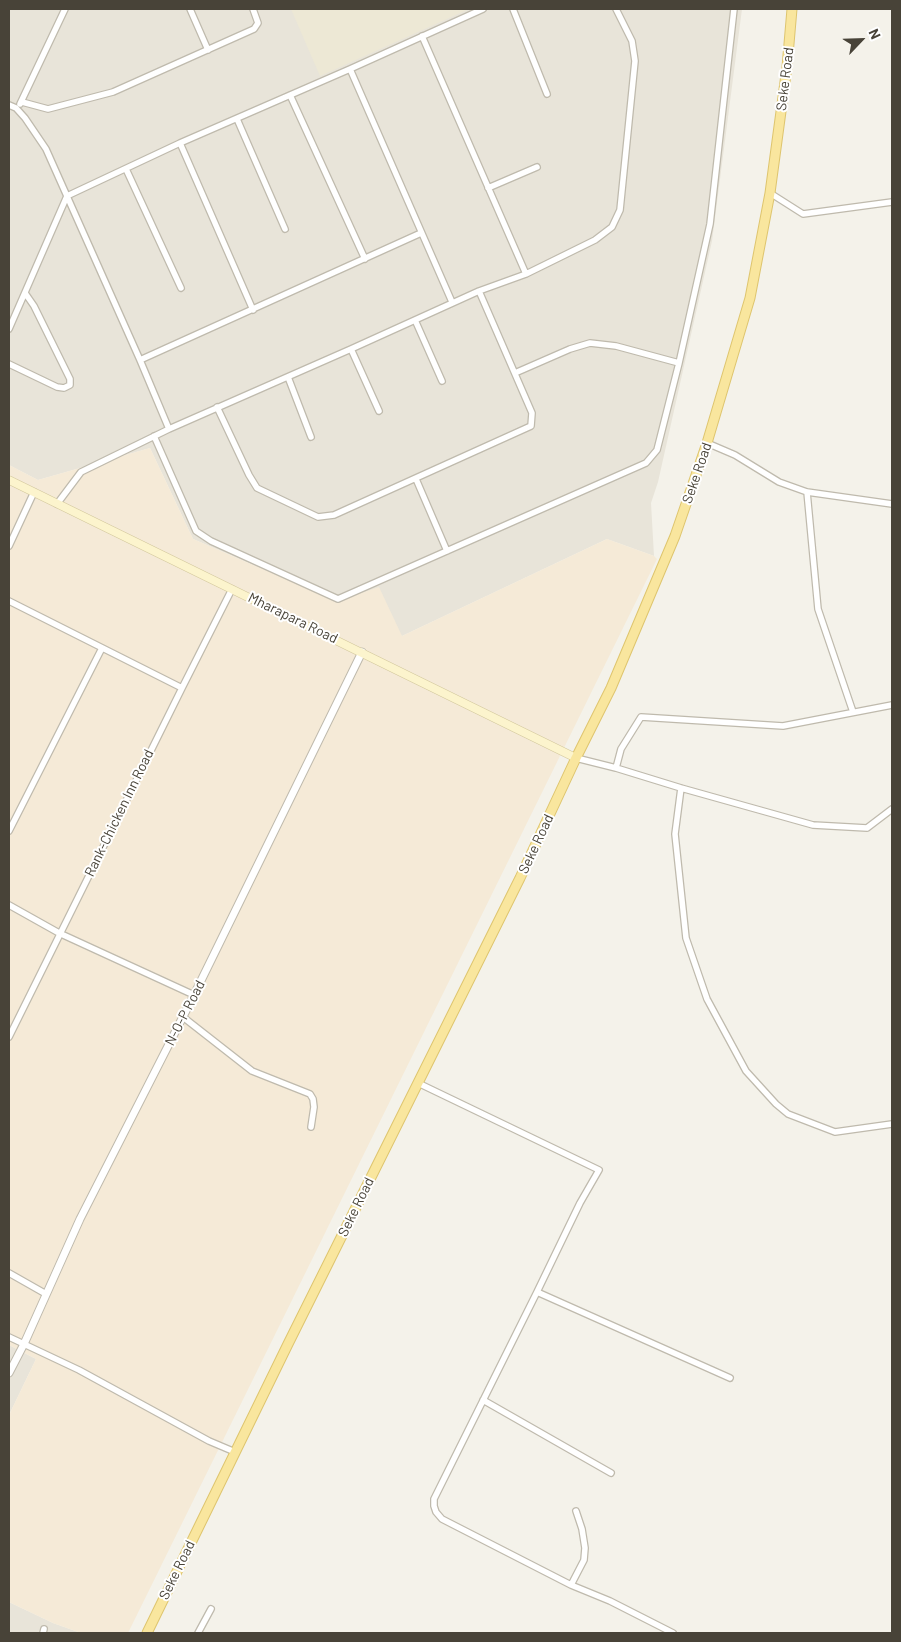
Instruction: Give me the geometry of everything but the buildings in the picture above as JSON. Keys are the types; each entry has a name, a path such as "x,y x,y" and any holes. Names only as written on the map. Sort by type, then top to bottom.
{"main road":[{"name":"Seke Road","path":"146,1633 520,878 611,688 676,536 707,443 750,298 770,193 787,67 792,9"},
{"name":"Mharapara Road","path":"9,480 576,758"}],"street":[{"path":"16,108 22,102 65,9"},
{"path":"190,9 208,50"},
{"path":"22,102 48,109 113,92 254,29 258,23 252,9"},
{"path":"9,328 67,196 180,143 483,9"},
{"path":"513,9 547,94"},
{"path":"57,504 82,472 154,436 351,350 452,302 526,274 595,240 612,227 620,210 635,61 632,41 616,9"},
{"path":"154,436 196,531 210,541 338,599 646,463 657,450 679,363 710,224 734,9"},
{"path":"422,36 526,274"},
{"path":"350,69 452,302"},
{"path":"290,95 365,259"},
{"path":"9,105 16,108 46,149 169,429"},
{"path":"237,119 285,229"},
{"path":"180,143 253,310"},
{"path":"488,188 537,167"},
{"path":"126,169 181,288"},
{"path":"770,193 803,214 892,202"},
{"path":"140,360 421,233"},
{"path":"217,407 249,475 258,488 318,517 334,515 416,479 531,426 532,413 516,373 478,291"},
{"path":"9,364 57,387 64,388 70,385 70,379 58,354 34,306 25,293"},
{"path":"415,320 442,380"},
{"path":"516,373 570,349 590,343 616,346 679,363"},
{"path":"351,350 379,411"},
{"path":"288,377 311,437"},
{"path":"707,443 735,455 779,482 807,492 892,504"},
{"path":"416,479 447,551"},
{"path":"9,546 34,492"},
{"path":"807,492 818,609 853,712"},
{"name":"Rank-Chicken Inn Road","path":"9,1037 11,1026 232,589"},
{"path":"9,601 182,688"},
{"path":"9,831 102,648"},
{"name":"N-O-P Road","path":"9,1373 80,1219 184,1017 362,652"},
{"path":"616,768 621,749 641,717 783,726 892,704"},
{"path":"576,758 813,825 867,828 892,809"},
{"path":"681,788 675,834 686,938 707,999 746,1071 776,1104 788,1114 835,1132 892,1124"},
{"path":"9,905 59,933 194,996"},
{"path":"184,1017 252,1070 310,1094 314,1098 311,1127"},
{"path":"418,1084 599,1170 580,1203 434,1499 436,1512 442,1519 571,1585 610,1600 672,1633"},
{"path":"9,1273 46,1294"},
{"path":"537,1292 730,1378"},
{"path":"9,1337 79,1370 208,1440 235,1452"},
{"path":"483,1400 611,1472"},
{"path":"571,1585 584,1560 585,1548 576,1510"},
{"path":"198,1633 211,1609"}],"shaded area":[{"path":"9,9 742,9 712,241 658,482 651,503 654,556 607,539 402,636 337,601 193,539 150,448 38,480 9,465"},
{"path":"291,9 469,9 320,76"},
{"path":"150,448 193,539 337,601 379,587 402,636 607,539 654,556 657,559 128,1633 81,1633 53,1623 9,1602 9,1415 36,1359 9,1345 9,465 38,480"},
{"path":"9,1345 36,1359 9,1415"},
{"path":"9,1602 53,1623 81,1633 9,1633"}]}
